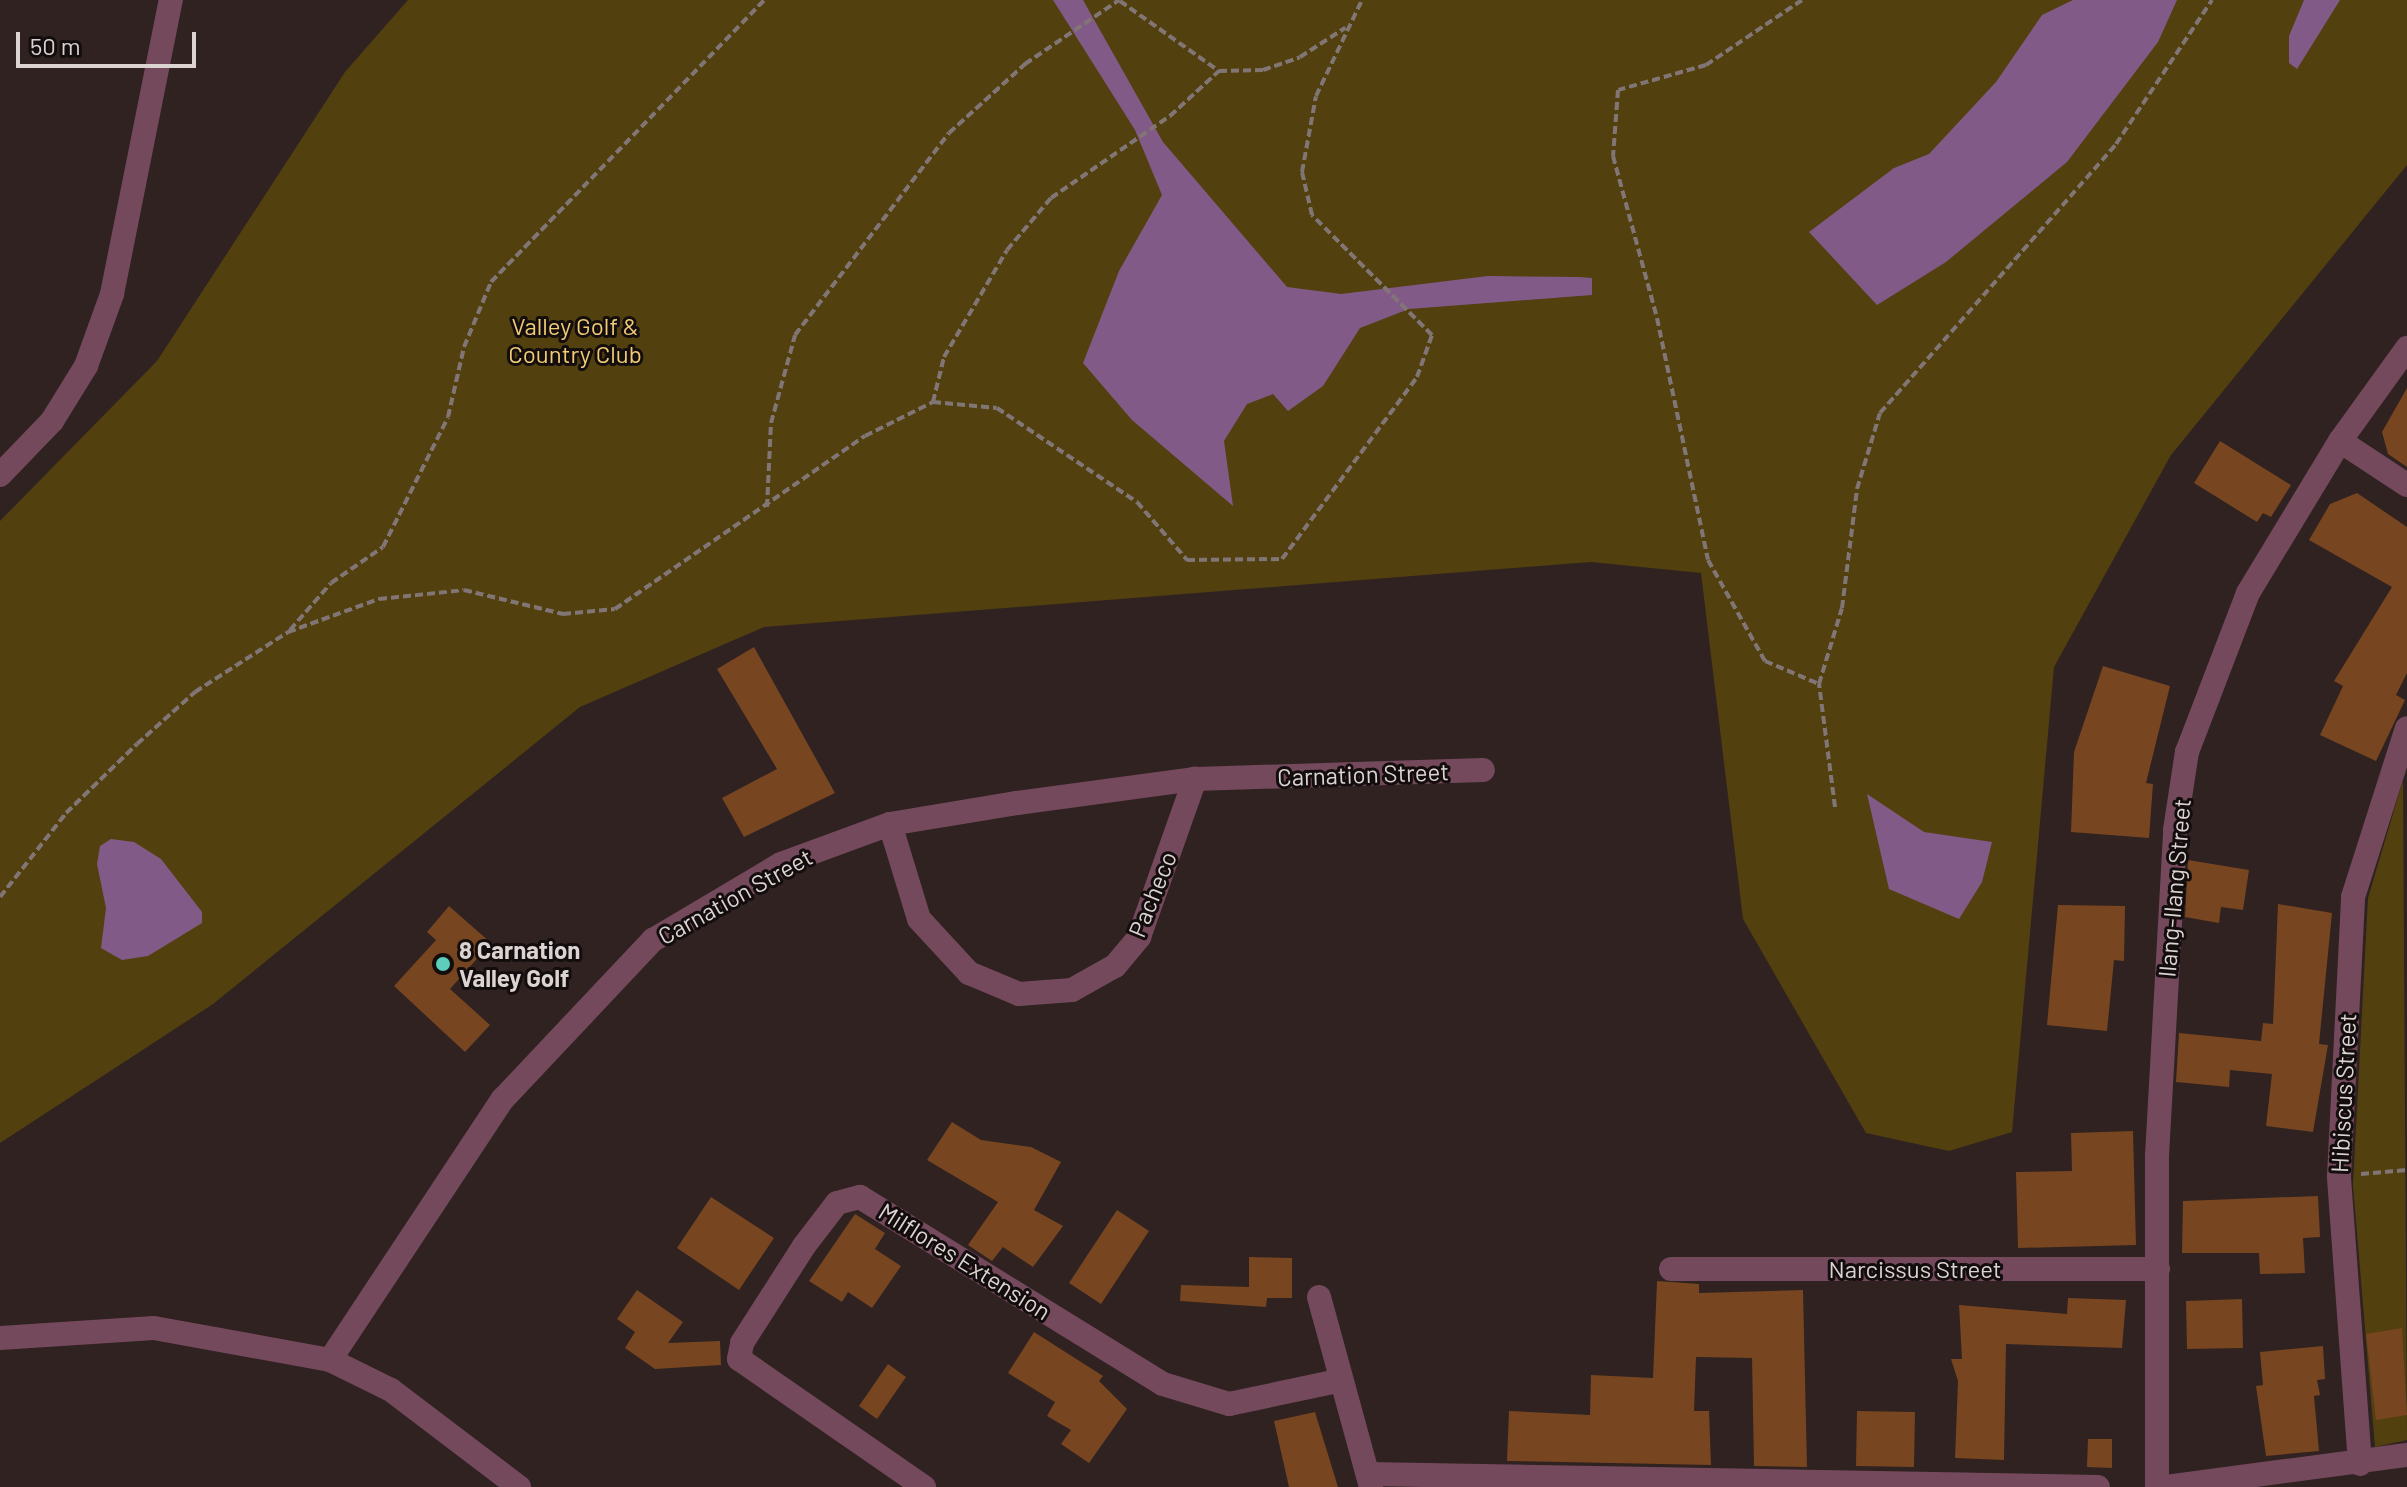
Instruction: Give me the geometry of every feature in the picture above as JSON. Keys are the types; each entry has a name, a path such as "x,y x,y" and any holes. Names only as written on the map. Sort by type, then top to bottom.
{"street":[{"path":"0,475 52,421 86,366 107,309 171,0"},
{"name":"Ilang-Ilang Street","path":"2157,1487 2163,1034 2187,752 2248,593 2340,441 2407,348"},
{"path":"2340,441 2407,485"},
{"name":"Hibiscus Street","path":"2360,1464 2339,1176 2353,897 2401,760 2407,728"},
{"name":"Carnation Street","path":"330,1360 503,1099 653,940 781,864 890,824 1195,779 1483,770"},
{"name":"Pacheco","path":"890,824 919,919 969,973 1019,994 1072,990 1115,966 1139,937 1195,779"},
{"name":"Milflores Extension","path":"924,1487 739,1359 742,1343 804,1246 837,1203 860,1197 1163,1384 1229,1404 1338,1381"},
{"name":"Narcissus Street","path":"1671,1269 2158,1269"},
{"path":"1319,1297 1338,1381 1370,1481 2098,1487"},
{"path":"0,1338 154,1328 330,1360 391,1390 519,1487"},
{"path":"2166,1487 2360,1464 2407,1455"}],"path":[{"path":"288,632 331,583 383,547 448,417 464,347 491,282 764,0"},
{"path":"767,507 771,423 795,335 949,133 1060,39 1119,0 1219,71 1263,70 1300,57 1347,26"},
{"path":"0,897 66,813 137,744 195,692 288,632 379,599 464,590 563,614 615,609 767,507 865,436 933,402 997,408 1080,459 1137,502 1187,560 1267,564 1282,559 1353,471 1417,377 1432,335 1415,314 1312,215 1302,172 1316,96 1362,0"},
{"path":"1802,0 1706,65 1618,90 1613,156 1657,318 1708,560 1765,661 1819,684"},
{"path":"1835,807 1819,684 1842,608 1857,489 1880,413 2116,144 2212,0"},
{"path":"933,402 944,357 1007,250 1051,198 1118,147 1170,116 1219,71"},
{"path":"2339,1176 2407,1170"}],"green space":[{"name":"Valley Golf & Country Club","path":"408,0 2407,0 2407,165 2171,455 2054,667 2012,1132 1949,1151 1866,1133 1743,919 1701,573 1591,562 764,627 580,707 213,1004 0,1143 0,521 157,361 345,72"},
{"path":"2403,780 2407,1440 2375,1447 2353,1185 2368,898"}],"shaded area":[{"path":"1053,0 1083,0 1163,142 1287,287 1341,294 1488,276 1579,277 1592,278 1592,295 1409,309 1360,328 1323,386 1288,411 1273,394 1247,404 1224,441 1233,506 1132,420 1083,363 1119,271 1162,195 1135,130"},
{"path":"2073,0 2177,0 2158,42 2067,162 1946,262 1877,305 1809,232 1894,168 1929,154 1996,82 2042,15"},
{"path":"2304,0 2340,0 2297,69 2289,63 2289,36"},
{"path":"1867,794 1924,832 1992,842 1982,882 1959,919 1889,889"},
{"path":"111,839 134,842 161,859 202,912 202,923 148,956 122,960 101,948 106,908 97,864 100,846"}],"building":[{"path":"2407,388 2407,467 2388,454 2382,432"},
{"path":"2220,441 2291,485 2271,517 2263,513 2257,522 2194,483"},
{"path":"2357,493 2407,527 2407,673 2396,695 2405,700 2376,761 2320,735 2343,686 2334,681 2392,587 2309,540 2330,504"},
{"path":"754,647 835,793 744,837 722,798 777,769 717,669"},
{"path":"2103,666 2170,686 2146,783 2153,784 2149,838 2071,832 2074,752"},
{"path":"2188,860 2249,870 2243,910 2221,907 2219,923 2185,917"},
{"path":"2278,904 2332,913 2319,1044 2328,1045 2313,1132 2266,1126 2272,1074 2230,1070 2229,1087 2176,1082 2179,1033 2261,1041 2263,1023 2273,1024"},
{"path":"2058,905 2125,906 2124,961 2114,960 2107,1031 2047,1025"},
{"name":"8 Carnation Valley Golf","path":"449,906 491,943 450,989 490,1025 465,1052 394,986 436,940 427,932"},
{"path":"952,1122 981,1140 1031,1147 1061,1162 1034,1210 1063,1226 1033,1267 1003,1247 992,1261 968,1245 998,1202 927,1160"},
{"path":"2133,1131 2136,1245 2018,1248 2016,1172 2072,1171 2071,1133"},
{"path":"2318,1196 2320,1237 2303,1238 2305,1273 2260,1274 2259,1253 2182,1253 2183,1201"},
{"path":"711,1197 774,1238 739,1290 677,1248"},
{"path":"1117,1210 1149,1231 1101,1304 1069,1283"},
{"path":"855,1214 885,1233 875,1249 901,1266 872,1308 848,1292 842,1302 809,1281"},
{"path":"1249,1257 1292,1258 1292,1298 1267,1298 1266,1307 1180,1301 1181,1285 1249,1287"},
{"path":"1657,1281 1699,1284 1699,1293 1803,1290 1807,1467 1754,1466 1752,1358 1696,1357 1694,1411 1709,1411 1711,1465 1507,1461 1509,1411 1590,1415 1591,1375 1653,1378"},
{"path":"637,1290 683,1322 668,1343 720,1341 721,1365 655,1369 625,1348 635,1332 617,1319"},
{"path":"2068,1298 2126,1300 2122,1348 2006,1344 2004,1460 1955,1458 1958,1381 1951,1359 1962,1359 1959,1305 2067,1314"},
{"path":"2242,1299 2243,1348 2187,1349 2186,1301"},
{"path":"2402,1328 2407,1415 2376,1420 2366,1334"},
{"path":"1034,1332 1103,1376 1099,1381 1127,1409 1089,1463 1061,1444 1071,1430 1047,1416 1055,1402 1008,1373"},
{"path":"2323,1346 2325,1379 2317,1380 2320,1395 2314,1396 2319,1451 2266,1456 2256,1386 2263,1385 2260,1352"},
{"path":"888,1364 906,1377 877,1419 859,1406"},
{"path":"1857,1411 1915,1412 1914,1467 1856,1466"},
{"path":"1315,1412 1338,1487 1289,1487 1274,1421"},
{"path":"2088,1439 2112,1439 2112,1468 2087,1467"}],"place":[{"name":"8 Carnation Valley Golf","path":"443,964"}]}
